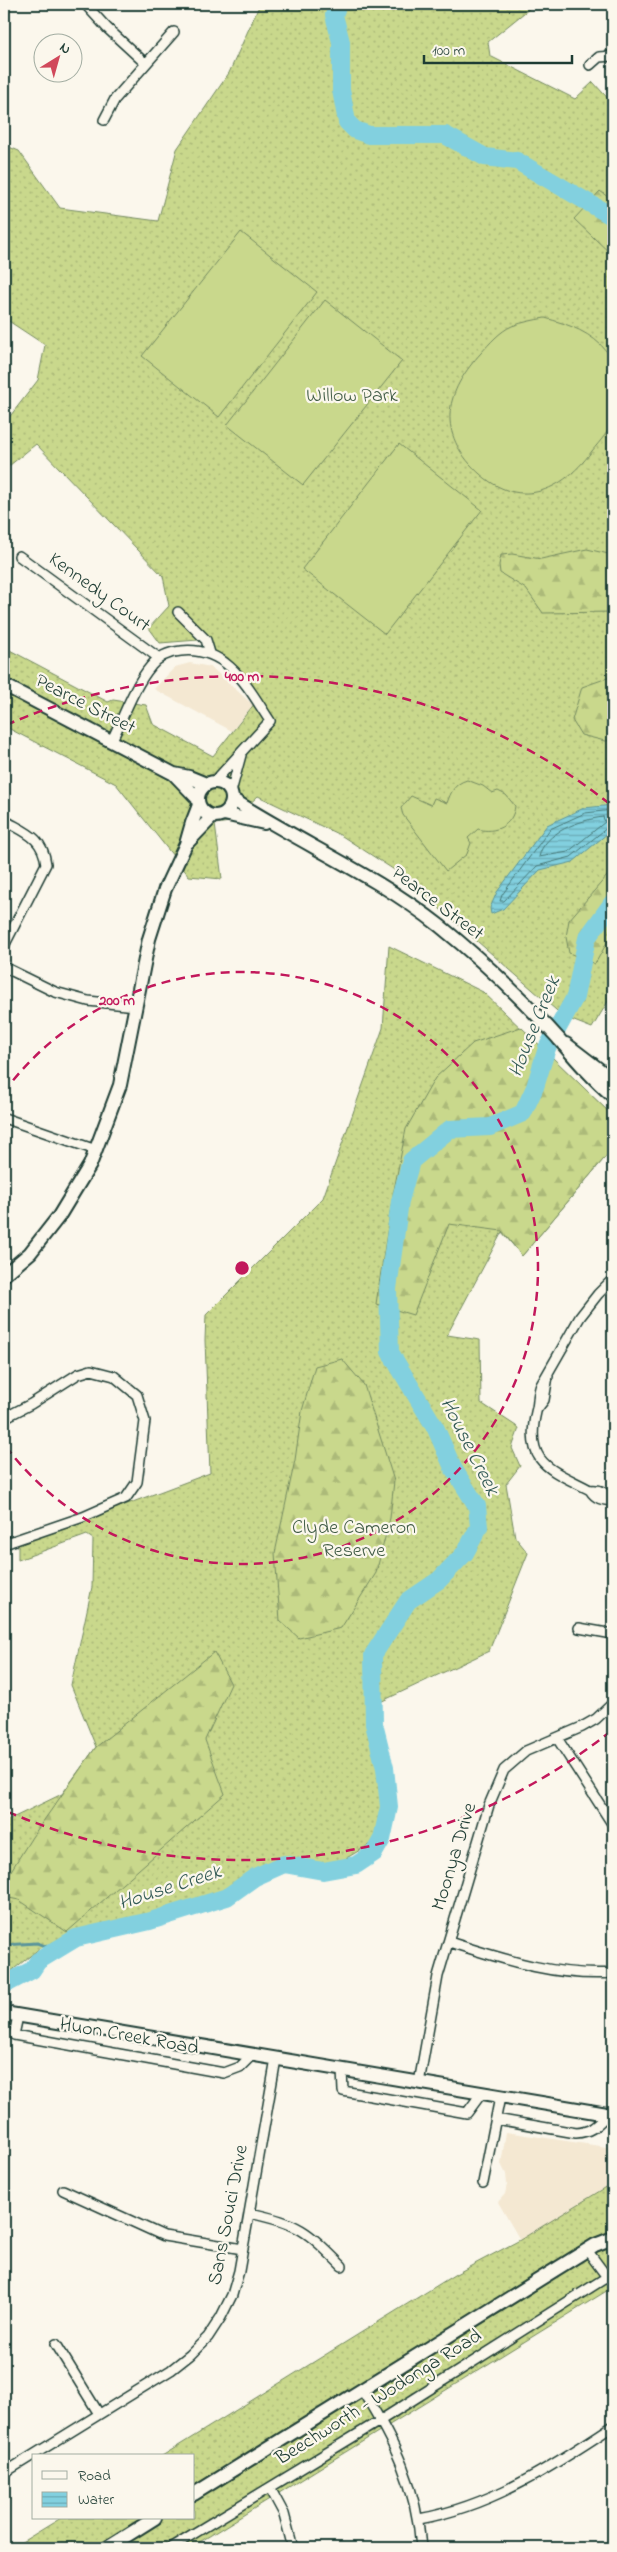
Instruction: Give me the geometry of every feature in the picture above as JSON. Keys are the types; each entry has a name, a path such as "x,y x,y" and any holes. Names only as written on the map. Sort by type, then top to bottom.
{"main road":[{"name":"Pearce Street","path":"4,685 174,774 210,783"},
{"name":"Pearce Street","path":"174,774 199,802"},
{"path":"4,1275 30,1253 59,1216 80,1184 96,1150 120,1085 149,939 165,889 186,844 199,802 199,794 210,783 224,784 232,795 230,807 218,815 186,844"},
{"name":"Pearce Street","path":"232,795 271,824 349,865 413,906 466,948 541,1020 560,1040 570,1055 613,1096"},
{"path":"199,802 205,812 218,815"},
{"name":"Pearce Street","path":"218,815 271,824"},
{"name":"Pearce Street","path":"560,1040 576,1049 613,1080"},
{"name":"Huon Creek Road","path":"4,2013 582,2111 610,2118"},
{"name":"Beechworth - Wodonga Road","path":"591,2248 613,2228"},
{"name":"Beechworth - Wodonga Road","path":"195,2493 591,2248 613,2238"},
{"path":"107,2548 152,2520"}],"street":[{"path":"85,4 107,28 145,63"},
{"path":"104,120 115,99 174,32"},
{"path":"590,65 599,57 613,56"},
{"name":"Kennedy Court","path":"19,556 159,658"},
{"name":"Kennedy Court","path":"178,612 206,640 210,653"},
{"name":"Kennedy Court","path":"112,740 146,674 159,658 190,650 210,653 236,672 257,697 270,721 241,752"},
{"path":"210,783 241,752"},
{"path":"232,795 241,752"},
{"path":"4,820 38,842 44,851 46,864 4,946"},
{"path":"4,967 55,992 88,1001 136,1006"},
{"path":"4,1118 96,1150"},
{"path":"612,1501 605,1501 594,1495 590,1490 553,1470 534,1450 532,1435 537,1408 544,1400 548,1376 566,1338 598,1294 613,1279"},
{"path":"4,1418 31,1404 78,1374 91,1370 114,1376 137,1395 145,1421 137,1482 126,1498 83,1517 4,1544"},
{"path":"579,1628 613,1634"},
{"name":"Moonya Drive","path":"419,2083 438,1976 489,1805 504,1770 526,1751 596,1719 613,1704"},
{"path":"557,1738 613,1825"},
{"path":"449,1942 526,1966 556,1972 586,1975 613,1973"},
{"name":"Huon Creek Road","path":"18,2016 14,2035 224,2073 240,2067 252,2055"},
{"name":"Sans Souci Drive","path":"35,2454 170,2370 208,2338 232,2295 243,2250 276,2059"},
{"path":"342,2070 343,2091 467,2113 481,2094"},
{"path":"483,2183 500,2097"},
{"name":"Huon Creek Road","path":"496,2120 576,2133 586,2132 610,2118"},
{"path":"63,2190 164,2236 243,2250"},
{"path":"250,2212 298,2226 312,2236 342,2266"},
{"path":"591,2248 610,2279"},
{"name":"Beechworth - Wodonga Road","path":"170,2548 610,2279"},
{"path":"56,2344 99,2414"},
{"path":"362,2390 380,2420 407,2473 419,2519 421,2548"},
{"path":"419,2519 481,2502 509,2490 613,2426"},
{"name":"Sans Souci Drive","path":"4,2473 32,2456"},
{"path":"270,2488 284,2514 292,2548"}],"shaded area":[{"path":"190,663 211,667 253,705 232,731 154,689 175,667"},
{"path":"506,2132 613,2148 613,2183 520,2240 498,2202 505,2194 507,2184 506,2174 501,2164"}],"green space":[{"name":"Willow Park","path":"260,4 535,4 488,42 490,56 575,99 593,82 613,104 613,993 592,1028 564,1017 399,873 342,836 258,796 230,822 215,824 222,879 189,876 116,784 4,726 4,647 108,702 113,700 146,705 153,724 213,756 259,698 198,640 160,643 149,628 169,606 163,576 36,444 4,470 4,424 38,380 45,345 4,318 4,145 19,151 60,208 158,221 177,149 229,73"},
{"path":"600,191 613,201 613,256 574,219"},
{"path":"241,232 317,292 219,417 142,356"},
{"path":"325,300 402,361 303,485 227,425"},
{"path":"545,318 587,334 601,345 610,356 613,368 613,419 601,440 579,467 564,479 550,488 518,493 502,488 486,479 470,464 459,449 453,435 450,421 451,407 454,393 461,380 470,366 495,338 512,326"},
{"path":"399,444 482,510 385,634 302,569"},
{"path":"587,549 613,555 613,612 543,613 526,589 500,573 501,555 512,554 541,559"},
{"path":"613,676 613,740 605,741 581,735 572,720 582,687"},
{"path":"467,780 483,786 492,793 498,791 506,795 515,806 511,819 502,827 490,830 478,829 468,838 471,843 467,854 446,871 403,815 401,808 411,796 431,805 434,798 447,803 454,789"},
{"path":"613,869 613,932 595,964 569,953 566,937 569,920"},
{"name":"Clyde Cameron Reserve","path":"389,946 483,992 613,1116 613,1148 522,1256 502,1232 447,1335 480,1340 481,1403 519,1428 512,1448 520,1466 506,1484 515,1537 528,1553 489,1651 378,1703 376,1751 383,1787 382,1828 377,1840 333,1866 283,1870 172,1911 127,1919 40,1948 4,1977 4,1822 62,1794 96,1747 71,1685 92,1587 93,1539 87,1535 18,1560 18,1545 210,1473 205,1340 206,1315 323,1198 383,1028"},
{"path":"521,1027 613,1116 613,1148 522,1256 502,1231 449,1224 413,1315 376,1304 392,1200 406,1129 435,1078 473,1043"},
{"path":"342,1359 364,1385 394,1481 390,1518 376,1573 341,1628 299,1638 280,1621 275,1553 295,1460 302,1411 315,1366"},
{"path":"214,1652 231,1684 205,1740 225,1794 67,1932 19,1900 4,1897 4,1882 32,1837 96,1747"},
{"path":"613,2183 613,2287 190,2548 12,2548 58,2520 195,2520 195,2454 165,2454 454,2275 520,2240"}],"water":[{"path":"613,805 613,829 573,862 540,870 503,909 491,914 490,908 497,892 547,825 584,808"}],"waterway":[{"name":"House Creek","path":"338,4 334,15 341,42 341,90 347,122 355,130 369,135 445,135 485,157 517,161 613,217"},
{"name":"House Creek","path":"4,1985 32,1970 38,1961 76,1938 150,1921 227,1897 255,1877 284,1864 323,1871 356,1865 374,1853 382,1839 389,1807 385,1768 374,1724 373,1655 408,1601 439,1580 465,1553 479,1527 477,1506 453,1468 436,1429 390,1352 388,1289 400,1201 411,1161 450,1129 490,1127 523,1113 535,1087 547,1048 575,997 587,938 613,902"},
{"path":"4,1945 37,1943 56,1950"}]}
